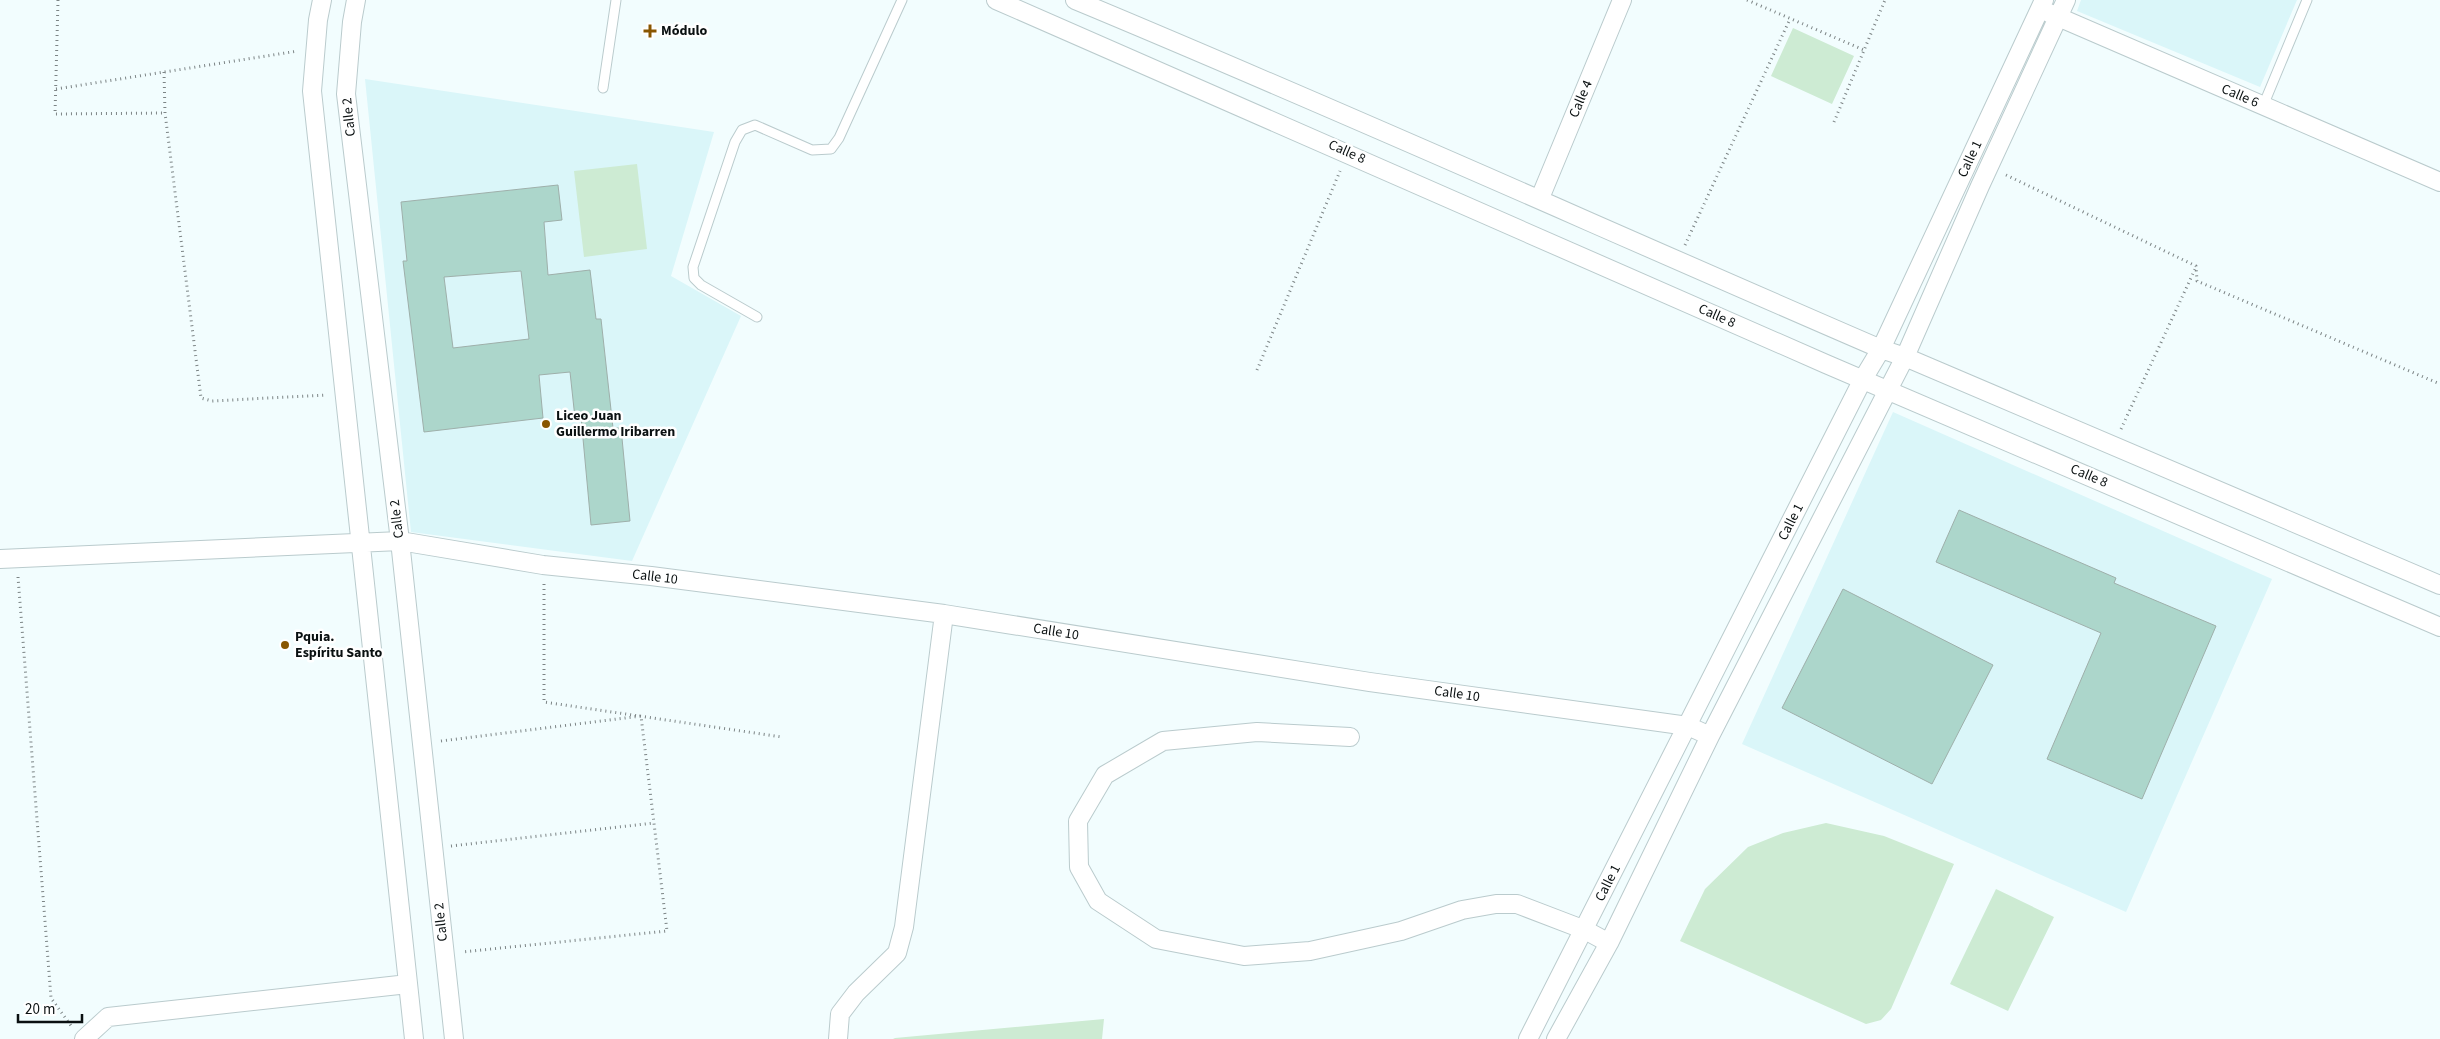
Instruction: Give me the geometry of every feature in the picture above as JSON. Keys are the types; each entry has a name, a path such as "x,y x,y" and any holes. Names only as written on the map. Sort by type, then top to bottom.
{"street":[{"path":"322,0 312,90 414,1039"},
{"name":"Calle 2","path":"356,0 352,22 346,94 400,540 454,1039"},
{"name":"Calle 8","path":"996,0 1348,152 1889,391 2440,627"},
{"path":"1075,0 1540,198 1678,262 2440,585"},
{"name":"Calle 4","path":"1540,198 1622,0"},
{"name":"Calle 1","path":"1556,1039 1609,942 1710,736 1889,391 2066,0"},
{"name":"Calle 1","path":"1528,1039 1863,379 1881,349 2042,5"},
{"name":"Calle 6","path":"2042,5 2059,17 2440,182"},
{"name":"Calle 10","path":"8,559 400,540 543,565 651,576 944,614 1370,682 1688,726 1710,736"},
{"path":"838,1039 840,1014 856,993 897,953 904,927 944,614"},
{"path":"1350,737 1257,732 1163,741 1105,775 1078,821 1079,867 1098,902 1156,939 1244,956 1310,951 1401,931 1462,910 1496,904 1517,904 1584,930 1609,942"},
{"path":"84,1039 108,1017 408,984"}],"lane":[{"path":"603,88 616,0"},
{"path":"757,317 701,285 694,278 693,267 735,142 742,130 755,125 812,150 830,150 838,138 902,0"},
{"path":"2263,106 2307,0"}],"path":[{"path":"58,0 55,114 165,113"},
{"path":"1747,0 1864,50"},
{"path":"1834,122 1885,0"},
{"path":"1678,262 1790,18"},
{"path":"56,89 316,48"},
{"path":"164,72 165,113 201,398 212,401 346,394"},
{"path":"1257,370 1348,152"},
{"path":"1989,167 2196,266"},
{"path":"2196,266 2197,281 2440,384"},
{"path":"2112,447 2196,266"},
{"path":"8,559 51,998 64,1018 84,1039"},
{"path":"543,565 544,702 782,737"},
{"path":"422,744 641,716"},
{"path":"444,953 668,931 641,716"},
{"path":"433,848 654,823"}],"shaded area":[{"path":"2081,0 2297,0 2260,87 2077,11"},
{"name":"Liceo Juan Guillermo Iribarren","path":"365,79 714,132 671,276 741,316 632,561 411,532"},
{"path":"1893,412 2272,579 2126,912 1742,744"}],"green space":[{"path":"1793,28 1854,56 1832,104 1771,76"},
{"path":"637,164 647,249 584,257 574,171"},
{"path":"1826,823 1884,836 1954,864 1891,1009 1881,1020 1866,1024 1680,941 1705,889 1748,847 1783,833"},
{"path":"1996,889 2054,917 2008,1011 1950,984"},
{"path":"1104,1019 1102,1039 893,1039 895,1038"}],"building":[{"path":"558,185 562,220 544,222 548,275 590,270 596,319 601,319 613,428 621,428 630,521 591,525 581,417 575,418 570,372 539,375 543,418 424,432 403,261 407,261 401,202","holes":["521,271 529,339 453,348 444,277"]},
{"path":"1959,510 2116,578 2114,583 2216,626 2142,799 2047,759 2101,633 1936,562"},
{"path":"1843,589 1993,665 1932,784 1782,708"}],"place":[{"name":"Módulo","path":"650,31"},
{"name":"Liceo Juan Guillermo Iribarren","path":"546,424"},
{"name":"Pquia. Espíritu Santo","path":"285,645"}]}
